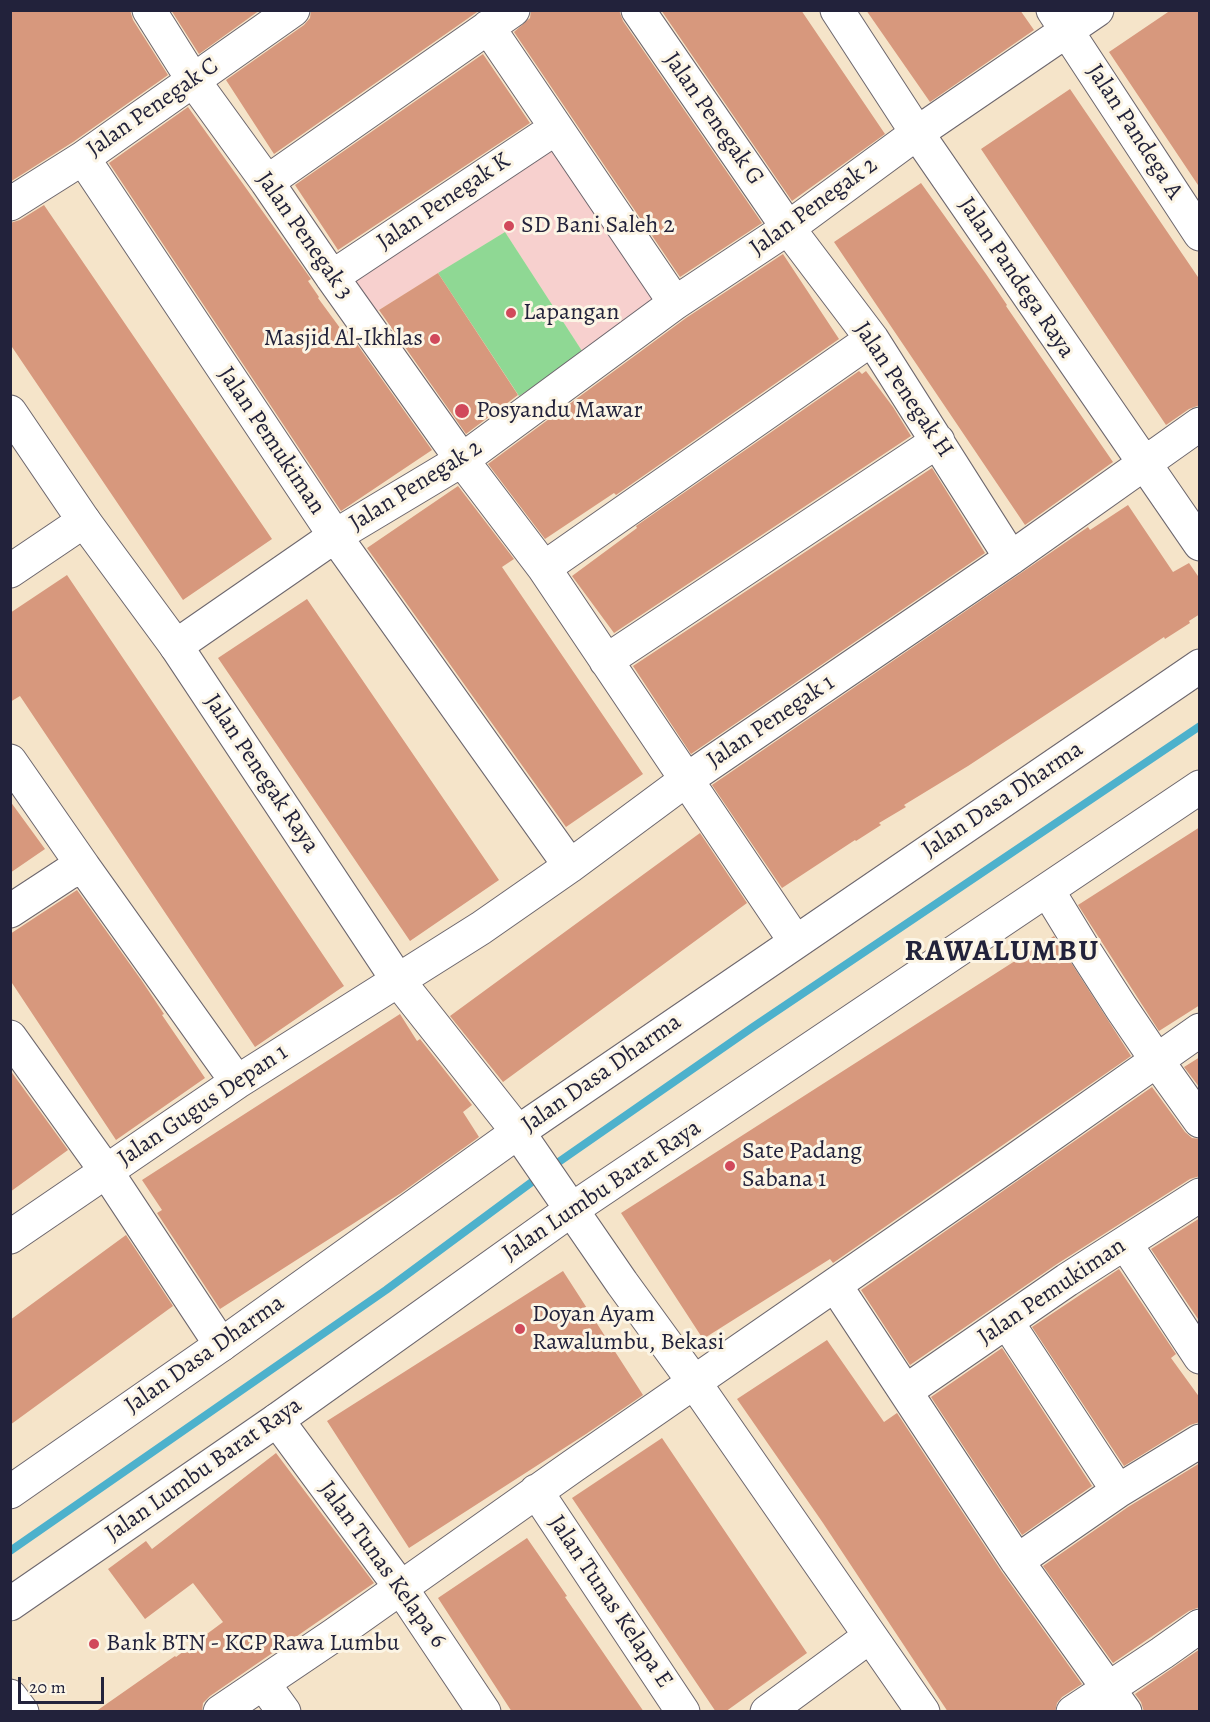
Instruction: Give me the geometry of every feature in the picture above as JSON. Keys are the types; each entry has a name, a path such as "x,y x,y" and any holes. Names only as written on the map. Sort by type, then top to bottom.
{"street":[{"name":"Jalan Penegak 3","path":"149,10 193,80 332,277 462,460 544,568 795,941"},
{"name":"Jalan Penegak C","path":"10,204 82,158 293,10"},
{"name":"Jalan Penegak G","path":"638,10 788,228"},
{"name":"Jalan Pandega Raya","path":"837,10 917,133 1200,544"},
{"name":"Jalan Penegak 2","path":"176,646 335,536 462,460 675,303 788,228 917,133 1061,21 1097,10"},
{"path":"267,182 500,19 556,128 675,303"},
{"name":"Jalan Pandega A","path":"1061,21 1200,234"},
{"name":"Jalan Penegak K","path":"332,277 556,128"},
{"name":"Jalan Pemukiman","path":"82,158 335,536 570,866"},
{"name":"Jalan Penegak H","path":"788,228 872,339 1011,558"},
{"path":"544,568 872,339"},
{"name":"Jalan Penegak Raya","path":"10,412 84,521 176,646 397,979 525,1143 923,1712"},
{"name":"Jalan Penegak 1","path":"397,979 481,928 570,866 686,780 1011,558 1200,424"},
{"path":"606,661 938,441"},
{"path":"10,570 84,521"},
{"name":"Jalan Dasa Dharma","path":"10,1492 221,1345 525,1143 795,941 1200,666"},
{"path":"10,761 76,869 237,1082"},
{"name":"Jalan Lumbu Barat Raya","path":"10,1604 277,1420 566,1202 1048,891 1056,883 1200,788"},
{"path":"10,911 76,869"},
{"path":"1048,891 1100,978 1200,1121"},
{"name":"Jalan Gugus Depan 1","path":"10,1237 237,1082 397,979"},
{"path":"220,1712 1200,1030"},
{"path":"14,1050 106,1171 221,1345"},
{"name":"Jalan Pemukiman","path":"906,1391 1200,1195"},
{"path":"1125,1243 1200,1357"},
{"path":"835,1286 1017,1561 1117,1700"},
{"path":"1007,1322 1118,1491"},
{"name":"Jalan Tunas Kelapa 6","path":"277,1420 401,1588 484,1712"},
{"path":"1017,1561 1118,1491 1200,1441"},
{"name":"Jalan Tunas Kelapa E","path":"536,1491 683,1712"},
{"path":"1073,1712 1117,1700 1162,1653 1200,1626"},
{"path":"767,1712 870,1637"},
{"path":"263,1683 284,1712"},
{"path":"10,1696 22,1712"}],"shaded area":[{"name":"SD Bani Saleh 2","path":"556,144 658,307 584,354 505,232 374,313 348,273"}],"green space":[{"name":"Lapangan","path":"505,232 584,354 519,396 438,273"}],"building":[{"path":"10,10 130,10 133,20 168,75 73,142 10,182"},
{"path":"171,10 260,10 199,54"},
{"path":"311,10 480,10 274,154 226,80 304,25 310,18"},
{"path":"531,10 619,10 623,21 762,223 680,277 514,32 530,18"},
{"path":"661,10 801,10 885,134 792,201"},
{"path":"866,10 1020,10 1034,30 930,102"},
{"path":"1171,10 1200,10 1200,188 1109,52"},
{"path":"483,54 530,123 338,250 295,185"},
{"path":"1070,89 1200,280 1200,405 1189,409 1166,425 981,149"},
{"path":"188,107 311,279 308,281 318,298 343,332 347,330 432,450 341,511 109,163"},
{"path":"921,183 986,274 1113,462 1025,525 834,242"},
{"path":"44,205 272,539 183,600 10,344 10,223 20,220"},
{"path":"783,254 839,339 616,495 614,493 545,539 488,464 686,318"},
{"name":"Masjid Al-Ikhlas","path":"438,273 518,395 466,434 379,310"},
{"path":"859,371 862,374 866,371 911,436 614,633 572,576 637,528 636,526"},
{"path":"932,468 985,553 691,754 633,666"},
{"path":"458,486 514,559 502,567 643,774 566,827 367,548"},
{"path":"1128,505 1173,572 1189,563 1200,579 1200,614 1189,621 1190,623 1165,639 1164,637 968,766 904,805 906,807 879,823 881,825 782,888 712,785 1088,527 1090,530"},
{"path":"67,575 344,986 255,1047 20,696 10,702 10,613"},
{"path":"307,599 499,880 410,941 218,658"},
{"path":"10,801 45,849 10,873"},
{"path":"1200,827 1200,1005 1159,1031 1078,905"},
{"path":"700,833 747,903 503,1082 450,1016"},
{"path":"77,890 142,981 205,1078 116,1140 10,980 10,934"},
{"path":"1054,936 1131,1056 833,1263 830,1259 703,1339 621,1213"},
{"path":"400,1014 417,1041 420,1039 472,1105 463,1112 479,1137 401,1193 220,1309 157,1213 162,1210 142,1180"},
{"path":"1200,1057 1200,1088 1184,1067"},
{"path":"10,1070 68,1150 10,1192"},
{"path":"1152,1087 1185,1132 1192,1138 1200,1139 1200,1176 1190,1179 1057,1264 910,1365 861,1290"},
{"path":"1200,1218 1200,1322 1151,1249"},
{"path":"126,1235 173,1306 10,1425 10,1320"},
{"path":"1119,1269 1176,1354 1171,1358 1200,1398 1200,1422 1190,1425 1124,1466 1032,1327"},
{"path":"563,1271 643,1395 409,1548 327,1421"},
{"path":"827,1340 884,1422 897,1413 1002,1572 1082,1684 1062,1697 1057,1703 1055,1712 948,1712 823,1523 737,1399"},
{"path":"1002,1348 1092,1486 1022,1535 931,1397"},
{"path":"662,1438 807,1653 725,1712 716,1712 572,1498"},
{"path":"276,1453 374,1583 210,1696 203,1703 202,1712 95,1712 223,1622 193,1583 145,1619 108,1569 146,1541 152,1549"},
{"path":"1200,1463 1200,1607 1189,1611 1113,1663 1043,1566 1128,1507"},
{"path":"527,1538 644,1712 512,1712 438,1598"},
{"path":"1200,1649 1200,1712 1144,1712 1135,1694"}],"waterway":[{"path":"550,1168 753,1027 1200,726"},
{"path":"10,1551 386,1290 540,1176"}],"place":[{"name":"SD Bani Saleh 2","path":"509,226"},
{"name":"Lapangan","path":"511,313"},
{"name":"Masjid Al-Ikhlas","path":"435,339"},
{"name":"Posyandu Mawar","path":"462,411"},
{"name":"Sate Padang Sabana 1","path":"730,1166"},
{"name":"Doyan Ayam Rawalumbu, Bekasi","path":"520,1329"},
{"name":"Bank BTN - KCP Rawa Lumbu","path":"94,1644"}],"district":[{"name":"RAWALUMBU","path":"1002,953"}]}
